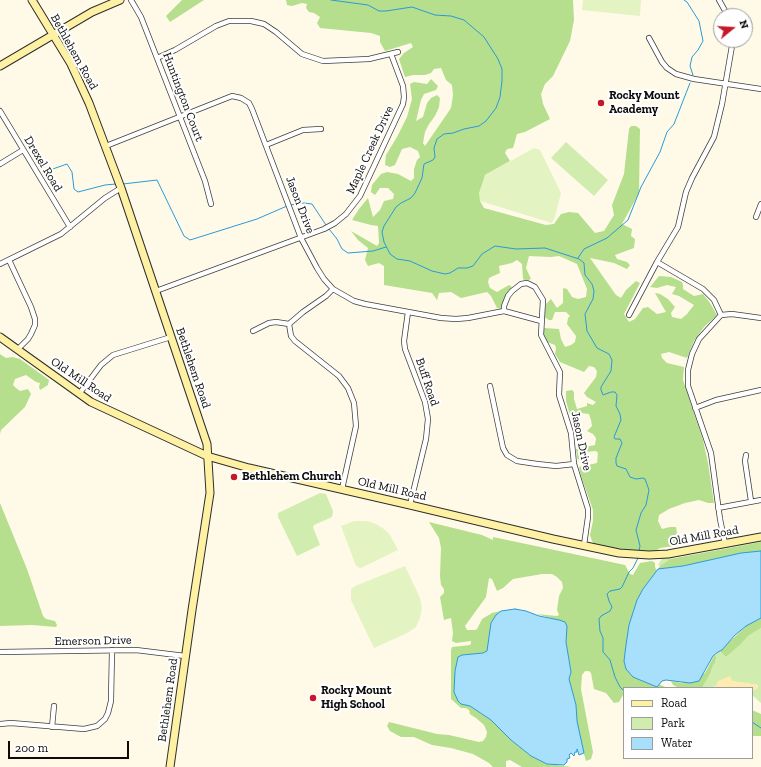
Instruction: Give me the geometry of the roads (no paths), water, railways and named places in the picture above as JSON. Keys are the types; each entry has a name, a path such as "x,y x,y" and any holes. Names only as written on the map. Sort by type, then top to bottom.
{"street":[{"name":"Bethlehem Road","path":"32,0 78,76 106,146 207,444 210,493 170,767"},
{"path":"0,66 92,12 120,0"},
{"name":"Huntington Court","path":"131,0 141,17 205,181 211,204"},
{"path":"157,58 175,50 223,23 244,20 264,24 276,32 296,50 316,60 332,62 361,60 398,52"},
{"path":"649,38 662,62 675,74 694,79 761,89"},
{"path":"629,315 657,262 678,227 686,192 714,137 720,118 732,48"},
{"name":"Maple Creek Drive","path":"156,291 324,230 335,223 351,209 360,196 403,104 404,91 391,54"},
{"name":"Jason Drive","path":"106,146 227,98 237,96 249,103 301,238 317,268 333,289 354,301 364,304 441,318 456,319 504,311 541,321"},
{"name":"Drexel Road","path":"0,111 70,227"},
{"path":"266,145 303,130 321,129"},
{"path":"0,164 23,150"},
{"path":"0,264 51,240 70,227 105,198 121,188"},
{"path":"756,217 761,204"},
{"path":"9,260 35,319 32,334 18,349"},
{"path":"657,262 703,288 714,300 721,315"},
{"name":"Jason Drive","path":"504,311 506,301 512,291 521,284 527,283 536,287 543,300 541,335 560,372 559,395 571,433 574,464 588,509 584,545"},
{"path":"253,331 269,323 276,322 289,324 333,289"},
{"name":"Buff Road","path":"408,312 404,341 405,349 425,402 428,419 426,439 410,504"},
{"path":"725,544 718,508 711,453 688,386 689,362 699,340 721,315 732,314 761,318"},
{"path":"289,324 291,336 295,341 339,376 348,388 354,403 356,426 342,489"},
{"name":"Old Mill Road","path":"0,337 91,402 207,456 250,468 410,504 610,552 649,555 680,552 761,537"},
{"path":"78,394 101,365 113,355 171,337"},
{"path":"490,386 503,448 507,455 517,461 551,466 574,464"},
{"path":"695,408 716,400 761,390"},
{"path":"746,455 745,461 751,501"},
{"path":"718,508 761,500"},
{"path":"0,724 11,723 84,730 97,726 108,713 111,701 112,650"},
{"name":"Emerson Drive","path":"0,652 136,650 185,656"},
{"path":"52,727 54,706"}],"water":[{"path":"761,551 761,618 746,626 735,635 722,650 713,656 699,681 690,683 666,680 662,681 657,687 633,677 626,669 624,661 629,625 637,600 643,589 658,569 683,566 741,553"},
{"path":"515,609 559,620 565,622 567,626 566,642 571,672 569,679 576,705 577,721 584,753 579,755 577,749 574,756 571,753 569,755 570,758 567,759 567,762 564,765 547,764 531,756 511,740 491,720 470,706 461,704 454,692 455,671 458,657 487,651 491,623 496,615 501,611"}],"waterway":[{"path":"331,0 368,5 379,11 412,7 435,15 451,16 464,20 484,37 498,59 502,69 502,81 500,97 496,108 486,121 479,126 444,134 437,139 434,148 435,157 433,160 424,164 422,178 415,193 411,198 396,207 384,226 382,232 384,242 390,254 397,259 410,261 432,271 445,274 458,268 473,266 482,254 495,246 516,249 545,248 579,259 584,263 585,275 592,284 594,291 593,299 585,314 587,331 597,348 609,354 612,360 611,371 601,387 601,390 603,395 611,392 615,392 617,395 616,406 621,420 614,437 615,439 620,439 622,443 616,458 616,463 617,466 626,469 630,477 645,479 649,490 646,505 641,513 636,530 640,546 639,551"},
{"path":"684,0 687,2 699,21 703,41 692,57 690,66 693,75"},
{"path":"578,258 584,249 607,238 628,220 641,187 660,152 667,132 674,124 690,83"},
{"path":"47,171 67,164 72,172 74,189 78,192 105,185 116,184"},
{"path":"123,184 157,180 184,236 190,240 257,219 287,206"},
{"path":"290,205 304,203 312,204 326,225"},
{"path":"329,229 337,239 342,249 348,253 373,251 386,247"},
{"path":"623,690 615,677 610,660 603,652 603,638 600,631 599,619 601,616 610,611 612,607 607,594 610,591 620,589 622,587 638,558"},
{"path":"753,723 761,728"}],"place":[{"name":"Rocky Mount Academy","path":"601,103"},
{"name":"Bethlehem Church","path":"234,477"},
{"name":"Rocky Mount High School","path":"313,698"}]}
